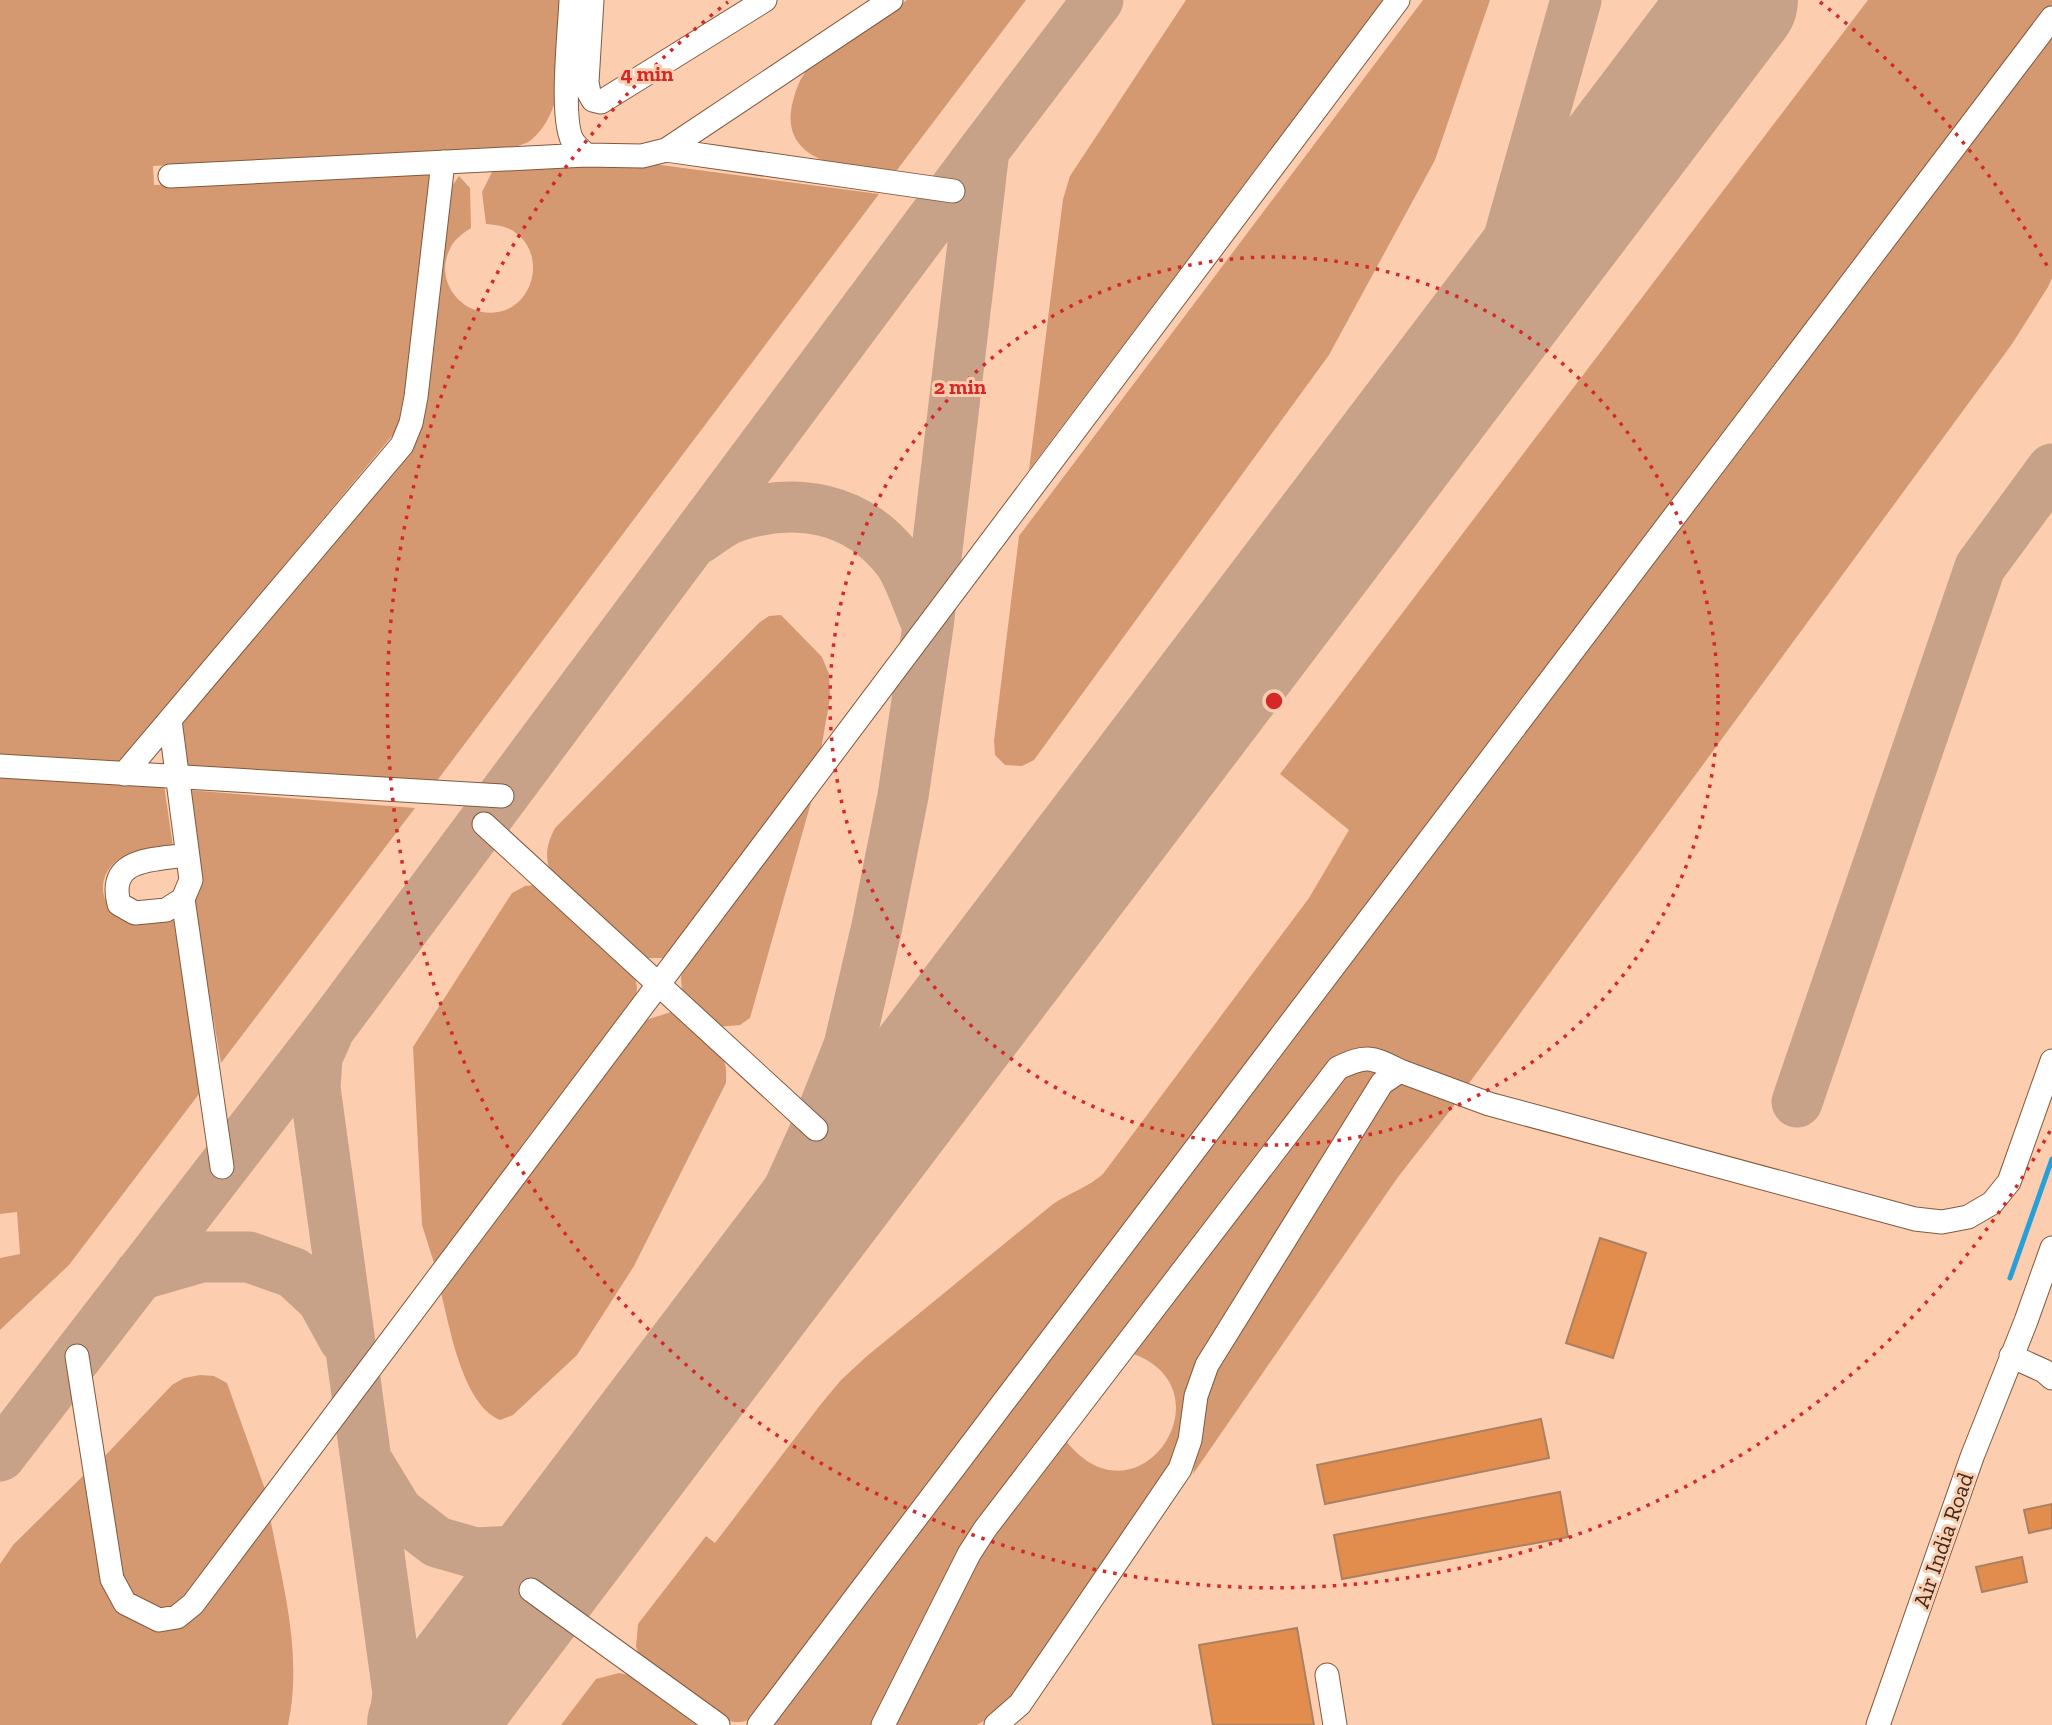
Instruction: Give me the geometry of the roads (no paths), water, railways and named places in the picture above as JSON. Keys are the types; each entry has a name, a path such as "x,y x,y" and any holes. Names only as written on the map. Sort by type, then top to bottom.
{"street":[{"path":"571,0 568,126 572,142 586,155"},
{"path":"592,0 587,82 593,100 601,102 765,0"},
{"path":"170,176 586,155 642,156 666,150 891,0"},
{"path":"77,1356 112,1579 125,1603 159,1620 177,1617 193,1604 1398,0"},
{"path":"760,1725 2052,18"},
{"path":"666,150 953,191"},
{"path":"124,774 401,446 411,423 416,397 443,162"},
{"path":"170,720 191,880 184,899 222,1167"},
{"path":"0,766 502,796"},
{"path":"484,824 816,1129"},
{"path":"184,899 166,910 135,913 119,904 116,889 119,875 136,862 187,855"},
{"path":"883,1725 969,1554 985,1530 1338,1068 1355,1060 1373,1058 1400,1071 1489,1104 1915,1219 1942,1222 1968,1217 1992,1203 2009,1182 2052,1060"},
{"path":"996,1725 1020,1704 1180,1469 1190,1440 1196,1396 1207,1365 1382,1083 1400,1071"},
{"name":"Air India Road","path":"1878,1725 1972,1457 2052,1248"},
{"path":"2011,1356 2044,1371 2052,1378"},
{"path":"531,1590 718,1725"},
{"path":"1327,1675 1335,1725"}],"waterway":[{"path":"2010,1278 2052,1159"}]}
